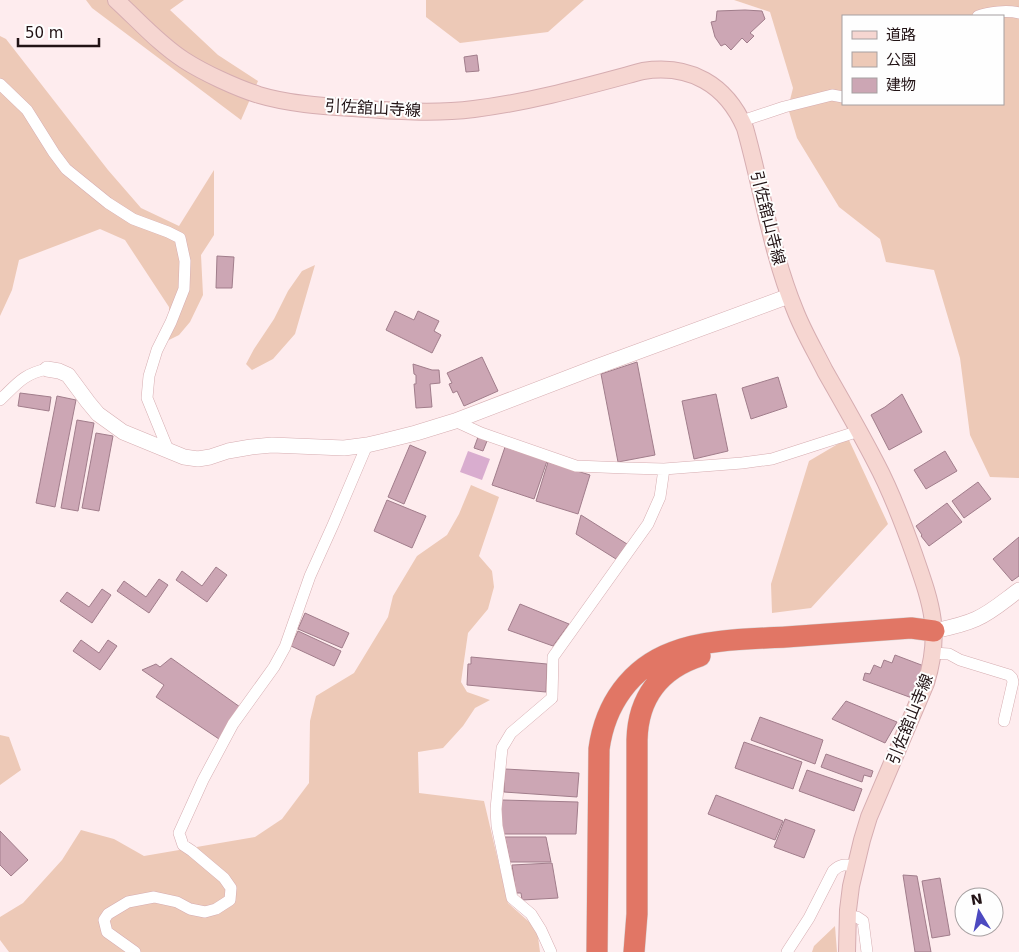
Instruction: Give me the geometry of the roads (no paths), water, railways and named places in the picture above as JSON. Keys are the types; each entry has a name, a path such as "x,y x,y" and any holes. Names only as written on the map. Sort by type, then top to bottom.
{"highway":[{"path":"597,952 598,749 600,737 609,712 622,690 631,680 645,667 662,657 699,645 911,628 934,631"},
{"path":"634,952 638,914 638,730 646,700 664,675 692,658 715,652 912,638 934,631"}],"main road":[{"name":"引佐舘山寺線","path":"116,0 184,60 246,90 290,102 384,111 437,112 474,109 538,98 643,71 666,69 689,73 710,83 728,98 735,107 748,139 779,264 789,296 809,340 884,478 904,526 930,601 932,615 934,631 933,653 926,683 869,817 855,866 848,917 847,952"}],"street":[{"path":"980,15 1014,11 1019,13"},
{"path":"0,84 27,110 66,169 108,203 134,219 180,238 185,261 184,288 149,376 147,398 169,452"},
{"path":"742,121 784,107 832,95 842,97"},
{"path":"0,400 20,380 33,372 47,369 68,374 98,414 123,432 184,457 198,459 251,446 344,448 367,445 416,434 455,421 789,296"},
{"path":"455,421 481,433 576,466 664,469 772,459 859,431"},
{"path":"135,952 107,932 104,920 108,914 128,902 154,897 177,902 190,909 205,912 216,909 230,900 231,888 224,878 183,845 179,833 203,780 233,724 274,667 285,647 310,576 367,445"},
{"path":"551,952 531,914 512,898 497,826 496,809 502,748 511,733 552,698 553,657 648,524 660,497 664,469"},
{"path":"934,631 964,624 978,618 991,611 1019,590"},
{"path":"933,653 949,654 960,660 1008,675 1012,678 1013,682 1004,721"},
{"path":"787,952 809,918 836,867 842,865 855,866"},
{"path":"848,917 860,918 863,921 866,952"}]}
